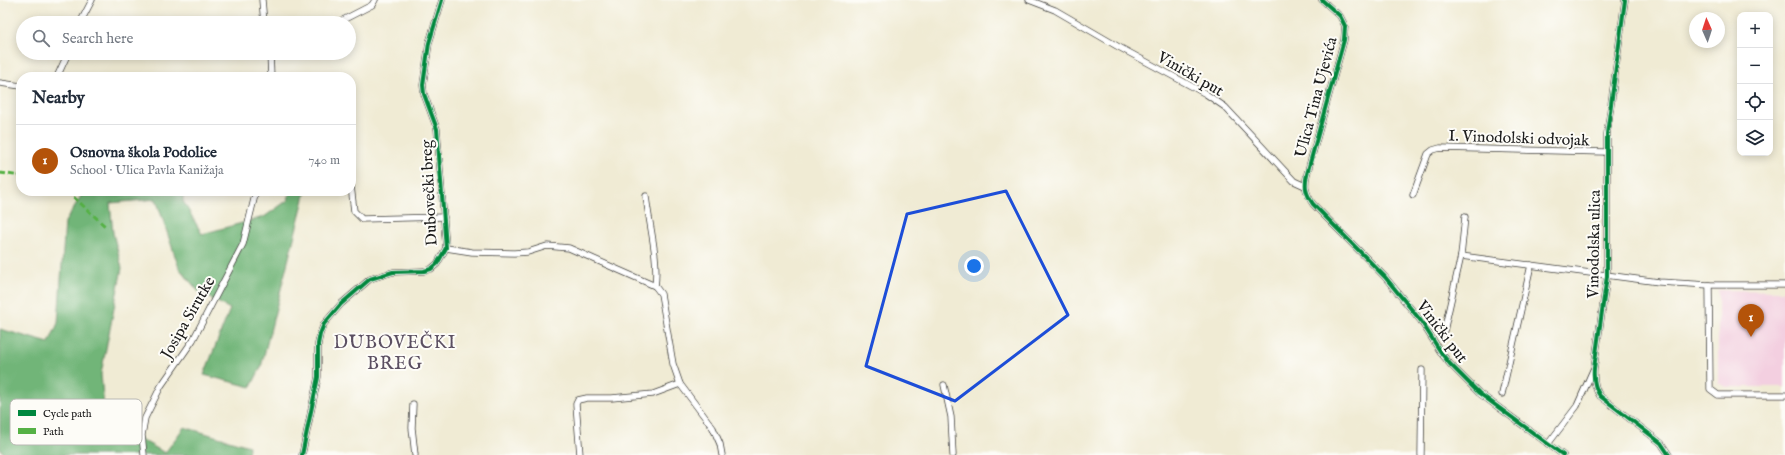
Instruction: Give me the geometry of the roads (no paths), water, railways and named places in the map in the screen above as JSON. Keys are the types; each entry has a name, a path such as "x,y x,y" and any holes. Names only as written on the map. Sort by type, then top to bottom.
{"street":[{"path":"84,16 92,0"},
{"path":"262,0 263,16"},
{"path":"351,16 372,5 375,0"},
{"name":"Dubovečki breg","path":"302,455 318,377 318,344 324,324 341,304 370,279 393,272 424,271 431,269 437,264 446,248 437,129 424,94 423,85 429,43 442,0"},
{"name":"Vinički put","path":"1029,0 1054,10 1206,94 1225,107 1294,182 1305,186 1307,196 1314,204 1385,277 1421,321 1450,364 1480,393 1563,455"},
{"name":"Ulica Tina Ujevića","path":"1305,186 1344,40 1346,26 1340,16 1322,0"},
{"name":"Vinodolska ulica","path":"1625,0 1609,114 1606,152 1607,276 1594,368 1594,382 1596,390 1600,396 1661,443 1669,455"},
{"path":"59,72 65,60"},
{"path":"270,60 271,72"},
{"path":"0,83 16,85"},
{"name":"I. Vinodolski odvojak","path":"1413,195 1428,154 1433,150 1440,148 1606,152"},
{"name":"Josipa Sirutke","path":"144,455 142,434 145,418 161,386 193,340 243,244 255,196"},
{"name":"Dubovečki breg","path":"352,196 354,211 362,219 444,217"},
{"path":"646,196 656,262 655,286 661,294 672,358 680,384 713,428 720,444 722,455"},
{"path":"1444,331 1461,256 1465,217"},
{"name":"Dubovečki breg","path":"446,248 472,252 514,253 528,252 547,246 569,248 655,286"},
{"path":"1461,256 1659,282 1709,285 1785,285"},
{"path":"1502,394 1531,265"},
{"path":"1709,285 1710,389 1718,395 1785,395"},
{"name":"Vinodolska ulica","path":"1548,444 1577,406 1594,368"},
{"path":"1421,455 1422,370"},
{"path":"580,455 576,404 578,400 587,398 612,398 653,394 680,384"},
{"path":"944,385 951,417 953,455"},
{"path":"413,404 412,428 415,455"}],"place":[{"name":"Osnovna škola Podolice","path":"1751,337"}],"district":[{"name":"DUBOVEČKI BREG","path":"395,352"}]}
